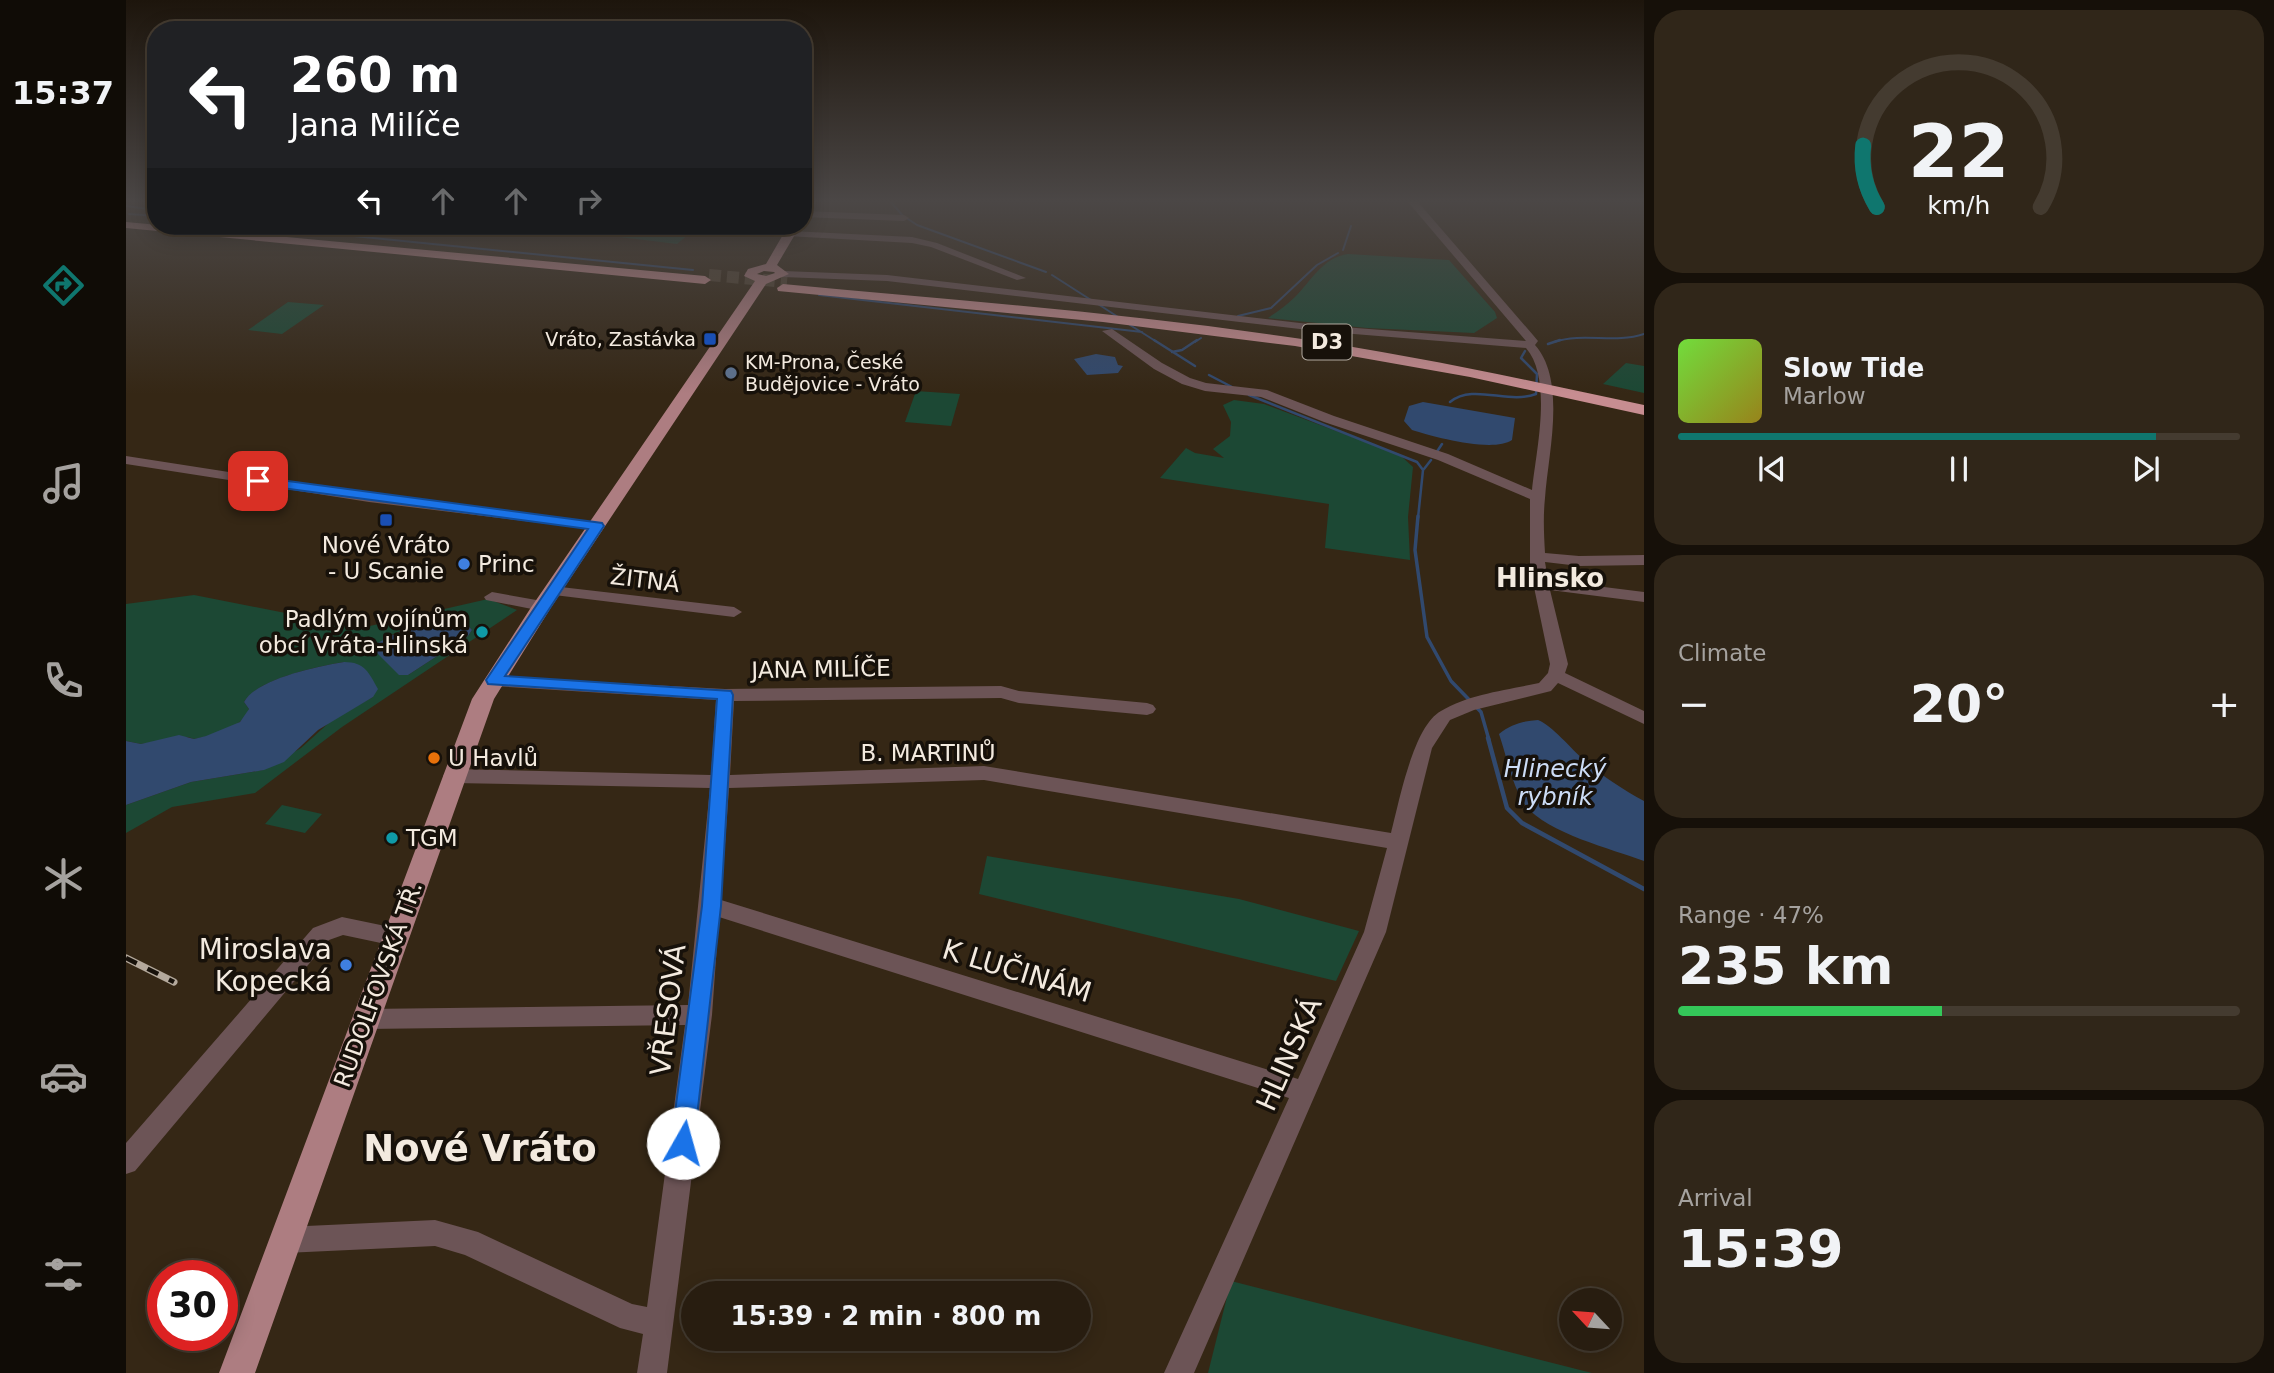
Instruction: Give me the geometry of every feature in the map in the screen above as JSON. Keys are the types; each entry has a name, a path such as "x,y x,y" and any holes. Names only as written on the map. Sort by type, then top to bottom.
{"highway":[{"path":"576,266 707,278 588,266"},
{"name":"D3","path":"784,281 1115,317 1308,344 1530,381 1644,410"},
{"name":"D3","path":"1554,387 1644,404"}],"main road":[{"name":"RUDOLFOVSKÁ TŘ.","path":"237,1373 474,718 494,680 547,599 770,266"},
{"path":"766,273 773,279 784,281"}],"street":[{"path":"990,266 1021,278"},
{"path":"1468,266 1529,337 1532,341 1530,345"},
{"path":"784,281 887,278 1085,302 1115,317 1158,366 1186,381 1205,387 1263,393 1329,419 1443,457 1537,497"},
{"path":"1115,317 1530,345 1538,351 1545,371 1545,432 1537,497 1537,557 1559,664 1556,675 1644,719"},
{"path":"126,460 369,498 597,526"},
{"path":"1537,557 1579,561 1644,560"},
{"path":"1542,584 1644,597"},
{"name":"ŽITNÁ","path":"492,597 734,611"},
{"name":"HLINSKÁ","path":"1179,1373 1375,932 1423,748 1444,716 1473,704 1545,687 1556,675"},
{"name":"JANA MILÍČE","path":"494,680 725,695 1001,692 1019,698 1147,709"},
{"name":"VŘESOVÁ","path":"652,1373 712,906 725,695"},
{"name":"B. MARTINŮ","path":"453,776 721,782 984,773 1398,842"},
{"name":"K LUČINÁM","path":"712,906 1305,1093"},
{"path":"126,1162 321,934 334,928 349,927 394,937"},
{"path":"366,1018 700,1015"},
{"path":"285,1240 435,1233 468,1242 630,1318 659,1323"}],"green space":[{"path":"1323,266 1454,266 1495,312 1497,318 1474,333 1367,328 1268,318 1292,300"},
{"path":"288,302 324,305 282,334 248,330"},
{"path":"1626,363 1644,366 1644,393 1603,384"},
{"path":"916,391 960,394 951,426 905,422"},
{"path":"1234,400 1264,404 1400,455 1413,467 1408,517 1410,560 1325,548 1329,504 1160,478 1186,448 1195,453 1224,458 1213,449 1230,436 1231,422 1223,405"},
{"path":"194,595 361,628 488,599 517,610 342,727 255,793 172,807 126,833 126,805 191,782 263,770 301,748 332,720 373,697 344,662 305,670 262,687 244,702 249,709 240,722 218,733 194,739 188,737 141,744 126,741 126,604","holes":["459,615 472,630 468,636 408,675 376,645 395,633"]},
{"path":"282,805 322,814 305,833 265,824"},
{"path":"987,856 1239,899 1359,931 1336,981 979,894"},
{"path":"1231,1281 1592,1373 1208,1373"}],"water":[{"path":"1096,354 1115,357 1118,365 1123,366 1118,373 1087,375 1074,359"},
{"path":"1423,402 1515,418 1512,440 1503,444 1478,444 1448,440 1412,430 1404,421 1409,406"},
{"path":"459,615 472,630 468,636 408,675 399,675 375,651 375,645 404,630"},
{"path":"344,662 362,666 378,689 373,697 318,730 284,762 264,770 191,782 126,805 126,741 141,744 179,735 194,739 206,736 240,722 249,709 244,702 251,694 274,680"},
{"name":"Hlinecký rybník","path":"1538,720 1556,732 1598,771 1644,801 1644,861 1564,832 1536,816 1526,806 1513,781 1499,734 1517,724"}],"waterway":[{"path":"654,266 693,270"},
{"path":"1030,266 1046,272"},
{"path":"1238,316 1271,308 1316,266"},
{"path":"1052,275 1091,300"},
{"path":"819,295 1141,332"},
{"path":"1098,304 1118,317"},
{"path":"1130,325 1141,332"},
{"path":"1141,332 1157,342"},
{"path":"1554,342 1644,334"},
{"path":"1195,342 1201,338"},
{"path":"1154,340 1173,352"},
{"path":"1173,352 1182,350 1197,340"},
{"path":"1554,342 1560,340"},
{"path":"1548,344 1554,342"},
{"path":"1450,402 1470,394 1514,397 1536,394 1537,374 1521,358 1525,351"},
{"path":"1173,352 1195,366"},
{"path":"1209,375 1232,387"},
{"path":"1249,395 1417,462 1423,470 1418,518"},
{"path":"1436,453 1442,444"},
{"path":"1424,469 1431,460"},
{"path":"1418,516 1415,550 1427,637 1451,681 1481,712 1489,740"},
{"path":"1488,738 1507,808 1522,823 1644,889"}],"tunnel":[{"path":"709,275 787,282"}],"railway":[{"path":"126,958 174,982"}],"place":[{"name":"Vráto, Zastávka","path":"710,339"},
{"name":"KM-Prona, České Budějovice - Vráto","path":"731,373"},
{"name":"Nové Vráto - U Scanie","path":"386,520"},
{"name":"Princ","path":"464,564"},
{"name":"Padlým vojínům obcí Vráta-Hlinská","path":"482,632"},
{"name":"U Havlů","path":"434,758"},
{"name":"TGM","path":"392,838"},
{"name":"Miroslava Kopecká","path":"346,965"}],"district":[{"name":"Hlinsko","path":"1550,578"},
{"name":"Nové Vráto","path":"480,1148"}],"route":[{"path":"258,481 369,498 597,526 494,680 725,695 712,906 683,1143"}]}
